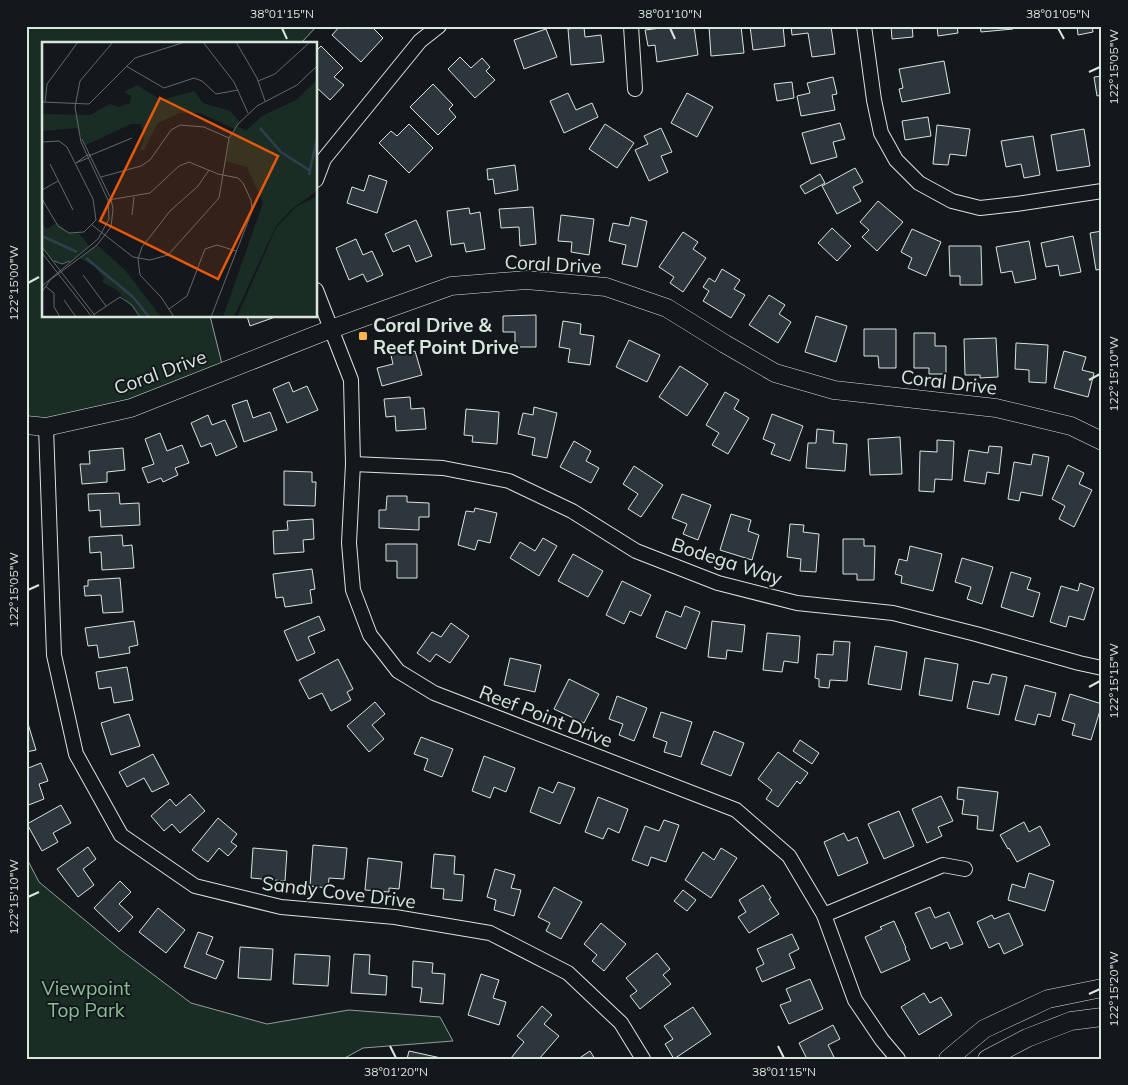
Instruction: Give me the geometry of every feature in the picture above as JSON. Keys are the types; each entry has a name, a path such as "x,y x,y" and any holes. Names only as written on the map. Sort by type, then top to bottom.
{"street":[{"path":"318,175 324,159 420,41 439,26"},
{"path":"631,26 635,89"},
{"path":"864,26 874,100 881,133 896,160 919,183 952,201 980,208 1102,191"},
{"name":"Coral Drive","path":"26,424 46,427 131,408 331,329 451,286 526,280 606,286 667,308 775,373 834,390 996,408 1071,426 1102,441"},
{"name":"Reef Point Drive","path":"318,295 351,380 353,464 349,543 353,590 370,635 398,671 434,693 736,810 789,856 824,915 855,1000 882,1040 898,1059"},
{"name":"Sandy Cove Drive","path":"46,427 54,655 76,754 120,835 195,886 281,906 395,917 490,934 568,973 621,1023 643,1059"},
{"name":"Bodega Way","path":"353,464 443,468 509,481 572,510 636,551 718,582 797,603 893,613 1102,668"},
{"path":"824,915 943,865 966,869"},
{"path":"948,1059 984,1028 1048,999 1102,988"},
{"path":"987,1059 1027,1038 1062,1024 1102,1017"}],"green space":[{"path":"26,26 317,26 302,42 42,42 42,318 210,318 224,372 131,408 26,425"},
{"name":"Viewpoint Top Park","path":"26,857 39,882 122,951 191,1003 267,1024 349,1010 440,1017 453,1041 363,1048 343,1059 26,1059"}],"building":[{"path":"340,26 345,26 349,29 352,26 371,26 383,38 361,62 332,35"},
{"path":"661,26 694,26 698,55 657,62 655,45 648,46 645,30 661,28"},
{"path":"709,26 725,26 725,28 741,26 744,53 711,56"},
{"path":"750,26 783,26 785,46 753,50"},
{"path":"791,26 831,26 835,54 812,57 808,33 792,35"},
{"path":"891,26 912,26 913,37 892,39"},
{"path":"937,26 957,26 958,33 938,36"},
{"path":"980,26 1013,26 1013,29 981,32"},
{"path":"1077,26 1092,26 1093,32 1078,35"},
{"path":"584,27 585,37 601,35 604,62 571,65 568,29"},
{"path":"546,29 557,57 524,69 514,40"},
{"path":"321,46 343,68 334,77 344,85 330,100 318,89 318,49"},
{"path":"460,57 471,68 482,58 490,67 486,71 495,80 475,98 448,69"},
{"path":"944,61 950,93 902,102 899,89 903,88 899,69"},
{"path":"1102,76 1102,95 1097,96 1094,77"},
{"path":"833,77 837,94 832,95 835,110 801,116 797,96 810,93 807,83"},
{"path":"792,82 794,98 777,101 774,84"},
{"path":"433,84 453,105 449,109 456,117 438,135 410,107"},
{"path":"568,93 576,110 592,103 598,117 564,133 550,101"},
{"path":"687,93 713,107 697,137 671,123"},
{"path":"928,117 931,136 905,140 902,121"},
{"path":"840,123 845,139 833,142 837,157 811,164 802,133"},
{"path":"409,124 433,148 409,173 379,143 391,131 397,136"},
{"path":"605,124 634,143 617,168 589,149"},
{"path":"937,125 970,129 966,156 950,154 948,165 933,164"},
{"path":"661,128 672,152 661,156 668,172 649,181 635,150 648,144 644,136"},
{"path":"1084,129 1090,166 1057,171 1051,135"},
{"path":"1033,136 1040,175 1024,178 1021,164 1006,167 1001,141"},
{"path":"515,165 518,190 495,194 493,179 488,180 487,169"},
{"path":"855,168 863,182 853,187 861,201 837,214 822,186"},
{"path":"820,174 825,183 805,194 800,186"},
{"path":"369,175 387,181 377,213 347,203 352,187 364,191"},
{"path":"878,201 903,222 877,251 862,237 869,230 860,222"},
{"path":"533,207 536,244 520,246 519,227 501,228 499,209"},
{"path":"469,208 470,214 480,212 485,249 466,252 464,243 451,245 447,211"},
{"path":"561,215 594,219 589,255 571,252 572,242 558,241"},
{"path":"631,217 647,221 637,267 622,264 626,245 609,241 613,223 629,226"},
{"path":"416,220 432,256 416,262 409,245 393,252 385,234"},
{"path":"832,228 851,246 837,261 818,243"},
{"path":"912,229 941,242 926,276 908,268 912,258 901,252"},
{"path":"1102,231 1102,269 1096,270 1090,233"},
{"path":"683,232 698,242 693,249 706,258 683,292 670,283 674,277 659,267"},
{"path":"1073,236 1081,272 1060,276 1058,265 1046,267 1041,243"},
{"path":"356,239 363,255 372,251 383,275 367,282 363,274 349,280 336,248"},
{"path":"1029,241 1036,279 1015,283 1012,271 1001,273 996,247"},
{"path":"949,246 981,246 982,285 960,285 960,276 950,276"},
{"path":"722,269 740,280 734,289 745,295 731,318 703,301 709,291 703,287 709,278 715,282"},
{"path":"769,295 785,305 779,314 791,322 778,343 749,325"},
{"path":"536,315 536,347 515,347 515,332 503,332 503,316"},
{"path":"816,316 847,326 836,362 805,352"},
{"path":"248,318 272,318 250,326"},
{"path":"563,321 581,324 580,334 594,336 590,365 568,362 570,349 559,347"},
{"path":"864,329 896,329 896,368 879,368 878,356 864,356"},
{"path":"914,333 935,333 935,346 946,346 946,374 929,374 929,368 914,368"},
{"path":"996,338 998,377 980,378 980,375 965,375 964,339"},
{"path":"629,340 660,355 647,382 616,367"},
{"path":"1016,343 1048,345 1046,383 1029,382 1029,370 1015,369"},
{"path":"403,348 404,354 415,351 422,375 382,386 377,368 393,364 390,351"},
{"path":"1064,351 1086,357 1082,370 1094,373 1088,397 1054,388"},
{"path":"680,366 708,384 687,416 659,397"},
{"path":"289,382 293,392 307,386 318,410 287,423 273,389"},
{"path":"725,392 739,400 734,409 749,418 728,454 712,445 719,433 706,425"},
{"path":"410,397 411,409 424,408 426,429 396,431 395,416 386,417 384,399"},
{"path":"247,400 253,418 270,412 277,430 244,442 232,405"},
{"path":"534,407 557,413 547,458 532,455 535,438 518,434 523,413 533,415"},
{"path":"466,409 499,412 497,444 472,442 473,436 464,435"},
{"path":"772,414 803,426 790,461 771,454 775,444 763,439"},
{"path":"208,415 212,425 225,420 237,447 216,456 211,443 201,447 191,423"},
{"path":"817,429 834,431 833,443 847,444 845,471 806,468 808,443 816,443"},
{"path":"160,433 167,451 182,445 189,463 175,468 178,475 163,482 161,478 148,483 142,468 154,464 145,439"},
{"path":"900,437 902,474 870,475 868,439"},
{"path":"937,440 954,441 952,480 935,479 934,492 919,491 920,451 937,452"},
{"path":"574,441 591,451 586,461 599,468 591,483 560,467"},
{"path":"989,446 1002,447 999,474 987,472 985,484 964,481 969,450 988,453"},
{"path":"123,448 125,470 107,472 107,482 82,484 80,464 90,464 89,451"},
{"path":"1033,454 1049,457 1042,496 1021,492 1019,501 1008,499 1014,462 1031,465"},
{"path":"1068,465 1084,473 1079,484 1092,490 1074,527 1059,519 1065,506 1052,499"},
{"path":"634,466 663,485 641,517 628,509 638,494 623,484"},
{"path":"284,471 312,472 312,482 316,482 315,506 284,505"},
{"path":"119,493 120,504 139,503 140,525 101,527 100,510 89,511 88,494"},
{"path":"682,494 711,505 698,540 683,534 687,524 672,518"},
{"path":"387,496 407,496 407,502 429,503 429,517 419,517 419,530 379,528 379,510 386,510"},
{"path":"475,508 497,513 490,543 478,540 475,550 458,545 466,511 474,512"},
{"path":"731,514 751,520 748,531 759,535 752,560 720,550"},
{"path":"313,519 314,539 303,540 304,552 274,554 273,531 288,530 287,521"},
{"path":"790,524 804,525 803,532 819,534 816,572 800,571 801,559 787,557"},
{"path":"122,535 123,546 132,545 134,568 102,570 101,552 90,553 89,537"},
{"path":"543,538 557,546 539,576 510,558 520,542 535,551"},
{"path":"843,539 864,539 864,546 875,546 874,580 857,580 857,574 843,574"},
{"path":"386,544 417,544 417,578 397,578 397,561 386,561"},
{"path":"910,546 942,554 933,591 901,583 902,576 895,574 899,559 907,561"},
{"path":"573,554 603,571 588,597 558,581"},
{"path":"962,558 993,567 982,604 967,599 971,587 955,582"},
{"path":"312,569 315,589 310,590 312,603 285,607 283,597 276,598 273,574"},
{"path":"1011,572 1031,578 1027,589 1040,593 1033,617 1001,607"},
{"path":"120,578 123,612 103,613 101,595 85,596 84,586 88,586 88,580"},
{"path":"622,581 651,595 641,616 630,611 624,624 606,615"},
{"path":"1080,583 1094,588 1084,620 1069,616 1066,627 1050,622 1061,586 1078,591"},
{"path":"685,606 700,612 686,649 656,637 666,611 681,617"},
{"path":"319,616 325,630 308,637 315,653 297,661 284,631"},
{"path":"134,621 138,645 129,647 130,653 99,658 97,645 88,646 85,628"},
{"path":"712,621 745,625 742,652 727,650 726,659 708,657"},
{"path":"451,623 469,636 450,663 436,654 430,662 417,653 432,632 441,637"},
{"path":"767,633 800,636 798,663 784,661 782,672 763,670"},
{"path":"834,641 850,642 847,681 830,680 829,688 819,687 819,679 815,678 817,654 833,655"},
{"path":"875,646 907,652 901,690 868,684"},
{"path":"510,658 541,665 535,692 504,685"},
{"path":"925,658 958,664 952,701 919,695"},
{"path":"338,659 353,689 347,692 351,700 331,711 322,693 309,699 299,680"},
{"path":"127,667 133,700 114,703 111,687 99,689 96,672"},
{"path":"992,674 1007,677 999,715 967,708 973,681 989,684"},
{"path":"569,679 599,694 584,723 554,709"},
{"path":"1025,685 1056,693 1050,717 1038,714 1035,725 1015,720"},
{"path":"1070,694 1102,704 1091,740 1072,735 1075,724 1062,720"},
{"path":"617,696 647,708 634,741 619,735 623,724 609,719"},
{"path":"375,702 385,714 372,725 384,739 369,752 347,726"},
{"path":"661,712 692,722 681,757 664,752 667,742 653,737"},
{"path":"129,714 140,746 111,755 101,723"},
{"path":"26,717 36,750 26,752"},
{"path":"714,731 744,743 731,776 701,764"},
{"path":"421,737 453,749 442,777 424,770 428,759 414,754"},
{"path":"800,740 819,753 812,764 793,751"},
{"path":"778,752 808,773 800,784 797,781 778,807 766,799 772,790 758,779"},
{"path":"153,754 169,784 152,792 144,778 127,787 119,772"},
{"path":"484,756 515,768 506,792 494,787 490,798 472,791"},
{"path":"41,763 48,781 39,784 44,799 26,806 26,769"},
{"path":"558,782 575,788 560,824 530,812 539,787 553,793"},
{"path":"958,787 998,792 993,831 977,829 978,816 962,814 964,800 957,799"},
{"path":"190,794 205,811 180,833 172,824 164,831 151,816 170,799 176,806"},
{"path":"941,796 953,821 938,827 942,836 927,843 912,809"},
{"path":"598,797 628,809 619,833 608,828 603,839 585,832"},
{"path":"61,805 71,823 53,833 58,842 42,851 27,824"},
{"path":"899,811 914,846 884,859 868,824"},
{"path":"218,818 237,834 231,842 237,846 228,856 219,848 208,862 192,850"},
{"path":"664,820 679,825 666,862 651,857 648,866 632,860 645,826 659,831"},
{"path":"1024,822 1029,832 1040,826 1050,845 1017,862 1000,835"},
{"path":"844,833 848,841 857,837 868,863 838,876 824,842"},
{"path":"313,845 347,848 344,879 329,878 328,888 310,886"},
{"path":"88,847 96,859 83,869 94,885 78,897 57,869"},
{"path":"253,848 287,851 285,881 251,878"},
{"path":"721,848 737,858 711,898 685,880 703,852 714,860"},
{"path":"434,854 455,856 454,874 464,875 462,901 443,899 444,889 431,888"},
{"path":"368,858 402,862 399,889 389,888 389,892 365,890"},
{"path":"495,869 515,875 511,888 521,890 514,916 494,910 496,900 487,897"},
{"path":"1029,873 1054,881 1045,911 1008,900 1012,884 1025,888"},
{"path":"120,881 131,892 119,904 133,917 119,932 94,908"},
{"path":"763,885 771,898 769,899 779,914 749,933 738,917 746,912 739,900"},
{"path":"554,887 582,902 561,939 546,931 550,923 538,917"},
{"path":"683,890 696,900 687,911 674,901"},
{"path":"930,907 935,918 949,912 963,944 950,949 947,942 931,949 915,913"},
{"path":"158,908 185,930 166,953 139,932"},
{"path":"1009,913 1023,945 1004,954 999,943 989,948 977,922 992,915 994,919"},
{"path":"894,921 910,960 881,973 865,937 882,929 880,927"},
{"path":"601,923 626,944 604,971 592,961 597,955 584,944"},
{"path":"198,932 213,937 206,954 224,961 216,979 184,967"},
{"path":"792,934 799,949 789,954 795,968 762,982 756,968 764,964 757,949"},
{"path":"240,947 273,949 271,980 238,978"},
{"path":"657,953 670,969 663,975 671,984 640,1009 630,996 637,991 626,978"},
{"path":"295,954 330,956 328,986 293,984"},
{"path":"354,954 370,955 369,974 387,976 386,995 351,993"},
{"path":"413,961 433,963 432,973 445,974 443,1004 420,1002 422,988 412,987"},
{"path":"481,974 499,980 493,998 506,1002 499,1025 468,1015"},
{"path":"810,979 823,1009 789,1024 780,1005 791,1001 786,989"},
{"path":"924,993 930,1003 941,997 952,1015 919,1035 901,1007"},
{"path":"542,1006 552,1015 544,1024 559,1036 539,1059 512,1059 524,1042 517,1036"},
{"path":"693,1007 711,1034 674,1059 665,1044 673,1039 664,1026"},
{"path":"833,1025 840,1039 828,1045 835,1059 807,1059 799,1043"},
{"path":"409,1051 441,1058 441,1059 407,1059"},
{"path":"590,1051 595,1059 578,1059"}],"place":[{"name":"Coral Drive & Reef Point Drive","path":"363,336"}]}
